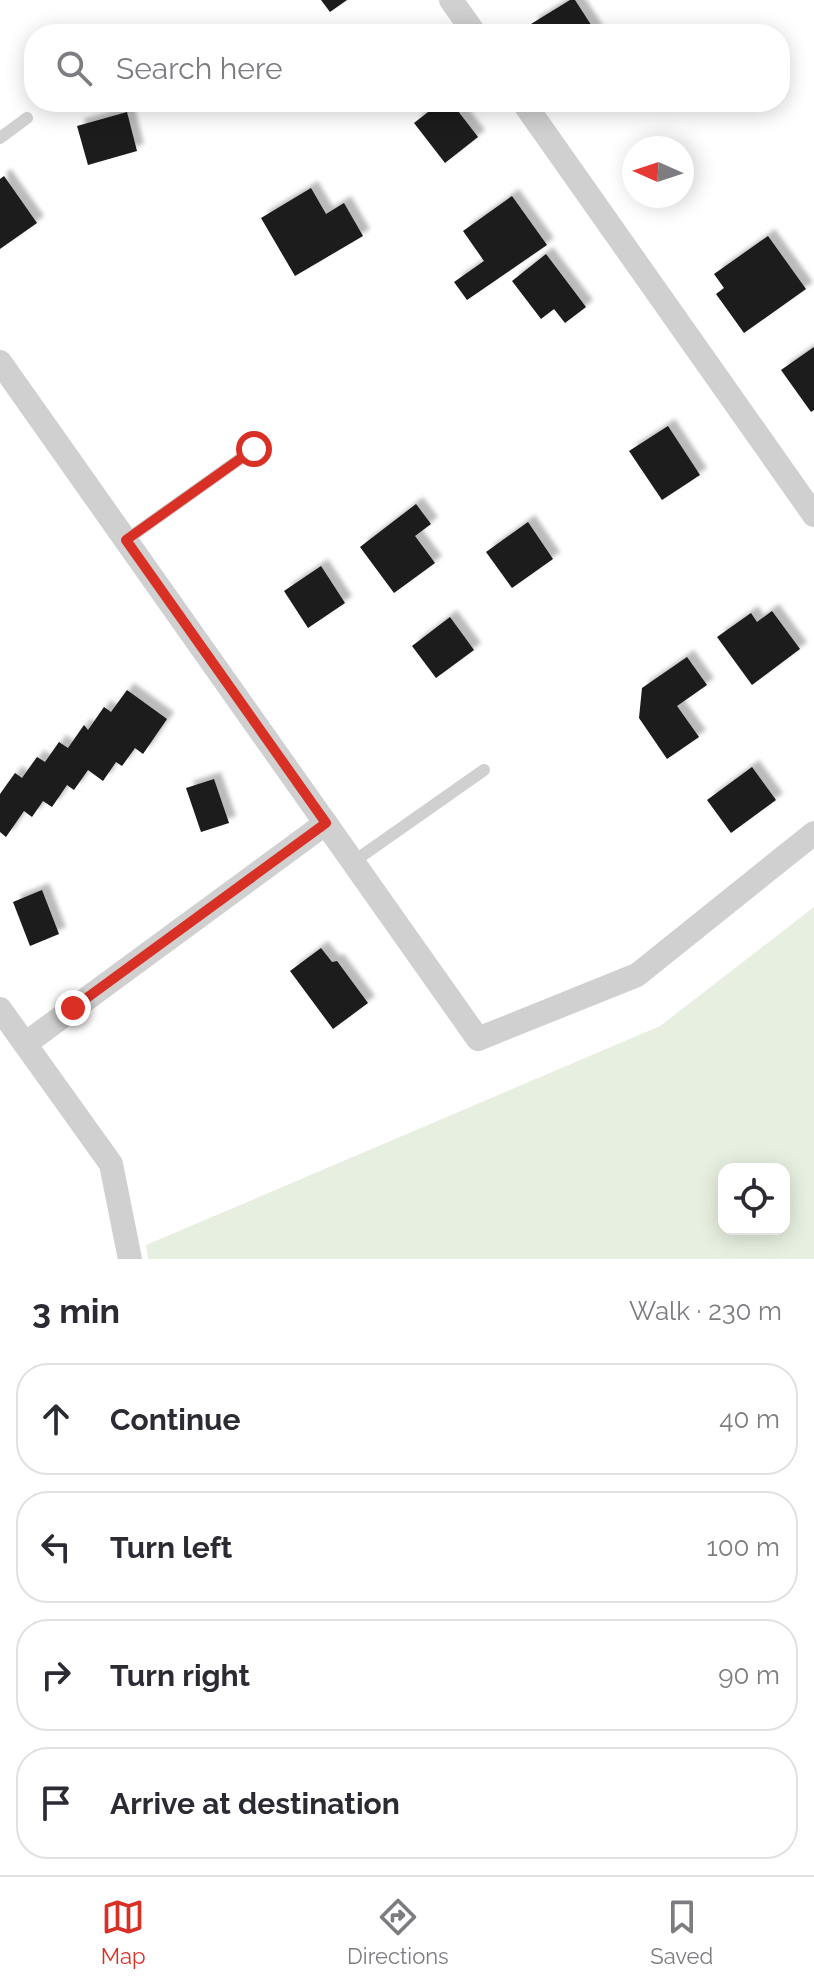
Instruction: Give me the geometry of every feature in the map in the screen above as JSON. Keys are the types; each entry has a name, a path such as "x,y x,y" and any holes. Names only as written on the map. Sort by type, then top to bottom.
{"street":[{"path":"451,0 468,24"},
{"path":"530,112 814,515"},
{"path":"0,362 478,1039 637,975 814,833"},
{"path":"25,1044 326,823"},
{"path":"0,1009 111,1164 130,1259"}],"lane":[{"path":"0,138 27,118"},
{"path":"126,540 254,449"},
{"path":"353,862 484,770"}],"green space":[{"path":"814,907 814,1259 148,1259 146,1245 660,1026"}],"building":[{"path":"321,0 347,0 330,12"},
{"path":"575,0 591,24 531,24"},
{"path":"127,112 137,151 88,165 77,126"},
{"path":"428,112 459,112 478,137 445,163 414,123"},
{"path":"4,176 37,223 0,249 0,179"},
{"path":"311,188 326,214 344,203 363,236 295,276 261,218"},
{"path":"512,196 547,245 467,300 454,282 484,261 463,231"},
{"path":"768,236 806,289 744,333 716,294 724,288 714,274"},
{"path":"546,254 586,307 565,323 554,309 541,319 512,281"},
{"path":"814,347 814,410 811,412 781,370"},
{"path":"668,426 700,475 662,500 629,451"},
{"path":"416,504 431,524 415,536 435,563 394,593 360,547"},
{"path":"528,522 553,559 512,588 486,552"},
{"path":"321,566 345,603 308,628 284,591"},
{"path":"772,611 800,649 752,685 717,637 751,613 757,622"},
{"path":"450,617 474,650 436,678 412,646"},
{"path":"687,657 707,685 677,706 699,737 667,759 639,718 642,688"},
{"path":"127,690 167,719 143,754 135,748 122,766 116,762 103,781 88,770 74,790 67,785 52,807 43,801 32,817 24,811 6,837 0,832 0,794 15,773 22,778 37,757 45,762 59,742 68,748 84,725 88,730 104,707 111,712"},
{"path":"752,767 776,800 731,833 707,800"},
{"path":"214,779 229,823 201,832 186,788"},
{"path":"42,890 59,934 30,946 13,902"},
{"path":"321,948 332,962 337,961 368,1003 333,1029 290,971"}],"route":[{"path":"73,1008 326,823 126,540 254,449"}]}
